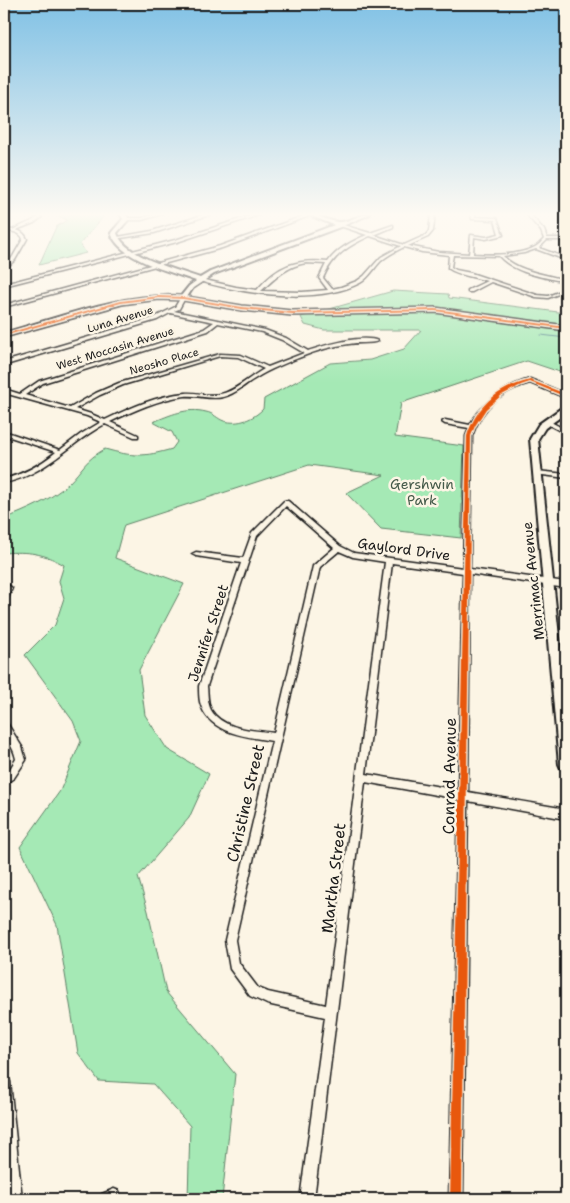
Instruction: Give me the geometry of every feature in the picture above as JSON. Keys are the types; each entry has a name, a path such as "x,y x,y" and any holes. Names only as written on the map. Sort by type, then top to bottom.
{"street":[{"path":"4,285 64,270"},
{"path":"4,306 139,270"},
{"path":"172,270 218,285 289,294 331,290 361,280 372,270"},
{"name":"Luna Avenue","path":"4,364 155,319 170,312 200,280 220,270"},
{"path":"259,290 281,270"},
{"path":"325,270 321,278 331,290"},
{"path":"453,270 542,297 566,290"},
{"path":"526,270 566,281"},
{"path":"470,291 491,281"},
{"path":"4,331 124,298 166,294 242,308 292,313 435,310 566,326"},
{"path":"4,335 128,301 159,297 184,297"},
{"path":"170,312 271,333 308,353"},
{"name":"West Moccasin Avenue","path":"20,396 33,386 55,377 206,330 217,322"},
{"path":"4,481 34,471 84,434 105,422 175,396 191,394 224,395 267,369 308,353 349,343 376,341"},
{"name":"Neosho Place","path":"70,410 98,394 121,384 220,355 240,356 267,369"},
{"name":"Conrad Avenue","path":"456,1199 468,449 471,427 479,413 491,401 506,391 527,382 538,383 566,396"},
{"path":"4,391 70,410 105,422 136,436"},
{"name":"Merrimac Avenue","path":"566,409 547,422 534,439 566,764"},
{"path":"445,422 471,427"},
{"path":"547,422 566,432"},
{"path":"4,433 60,452"},
{"path":"537,473 566,476"},
{"name":"Gaylord Drive","path":"286,502 338,548 353,556 566,585"},
{"name":"Jennifer Street","path":"276,737 222,726 209,715 202,699 203,686 254,535 286,502"},
{"name":"Christine Street","path":"330,1012 267,998 254,992 234,965 230,940 317,566 338,548"},
{"path":"196,554 245,561"},
{"name":"Martha Street","path":"307,1199 389,560"},
{"path":"4,598 8,588"},
{"path":"4,726 19,750 21,760 11,775 4,780"},
{"path":"361,777 566,814"},
{"path":"4,1082 15,1199"}],"green space":[{"name":"Gershwin Park","path":"393,291 448,294 449,298 566,313 566,374 527,361 401,403 395,437 464,446 461,538 381,529 346,493 384,475 309,465 124,525 115,558 184,584 139,670 145,715 167,749 209,774 189,818 138,877 148,911 166,992 235,1074 222,1199 188,1199 190,1126 153,1084 99,1081 78,1053 57,925 20,847 60,791 81,741 73,721 25,655 55,625 64,598 59,581 64,565 35,554 20,552 4,553 4,519 53,495 68,484 88,461 105,449 123,454 138,455 154,454 172,449 177,442 172,432 153,422 179,412 192,410 209,413 230,422 240,422 255,416 263,409 264,399 330,363 370,360 404,349 421,330 324,330 305,325 301,317"}],"waterway":[{"path":"541,335 566,338"}],"cycle path":[{"path":"4,335 121,302 159,297 183,298 242,308 292,313 435,310 566,328"},
{"path":"456,1199 469,436 472,426 484,408 510,388 530,381 566,396"}]}
